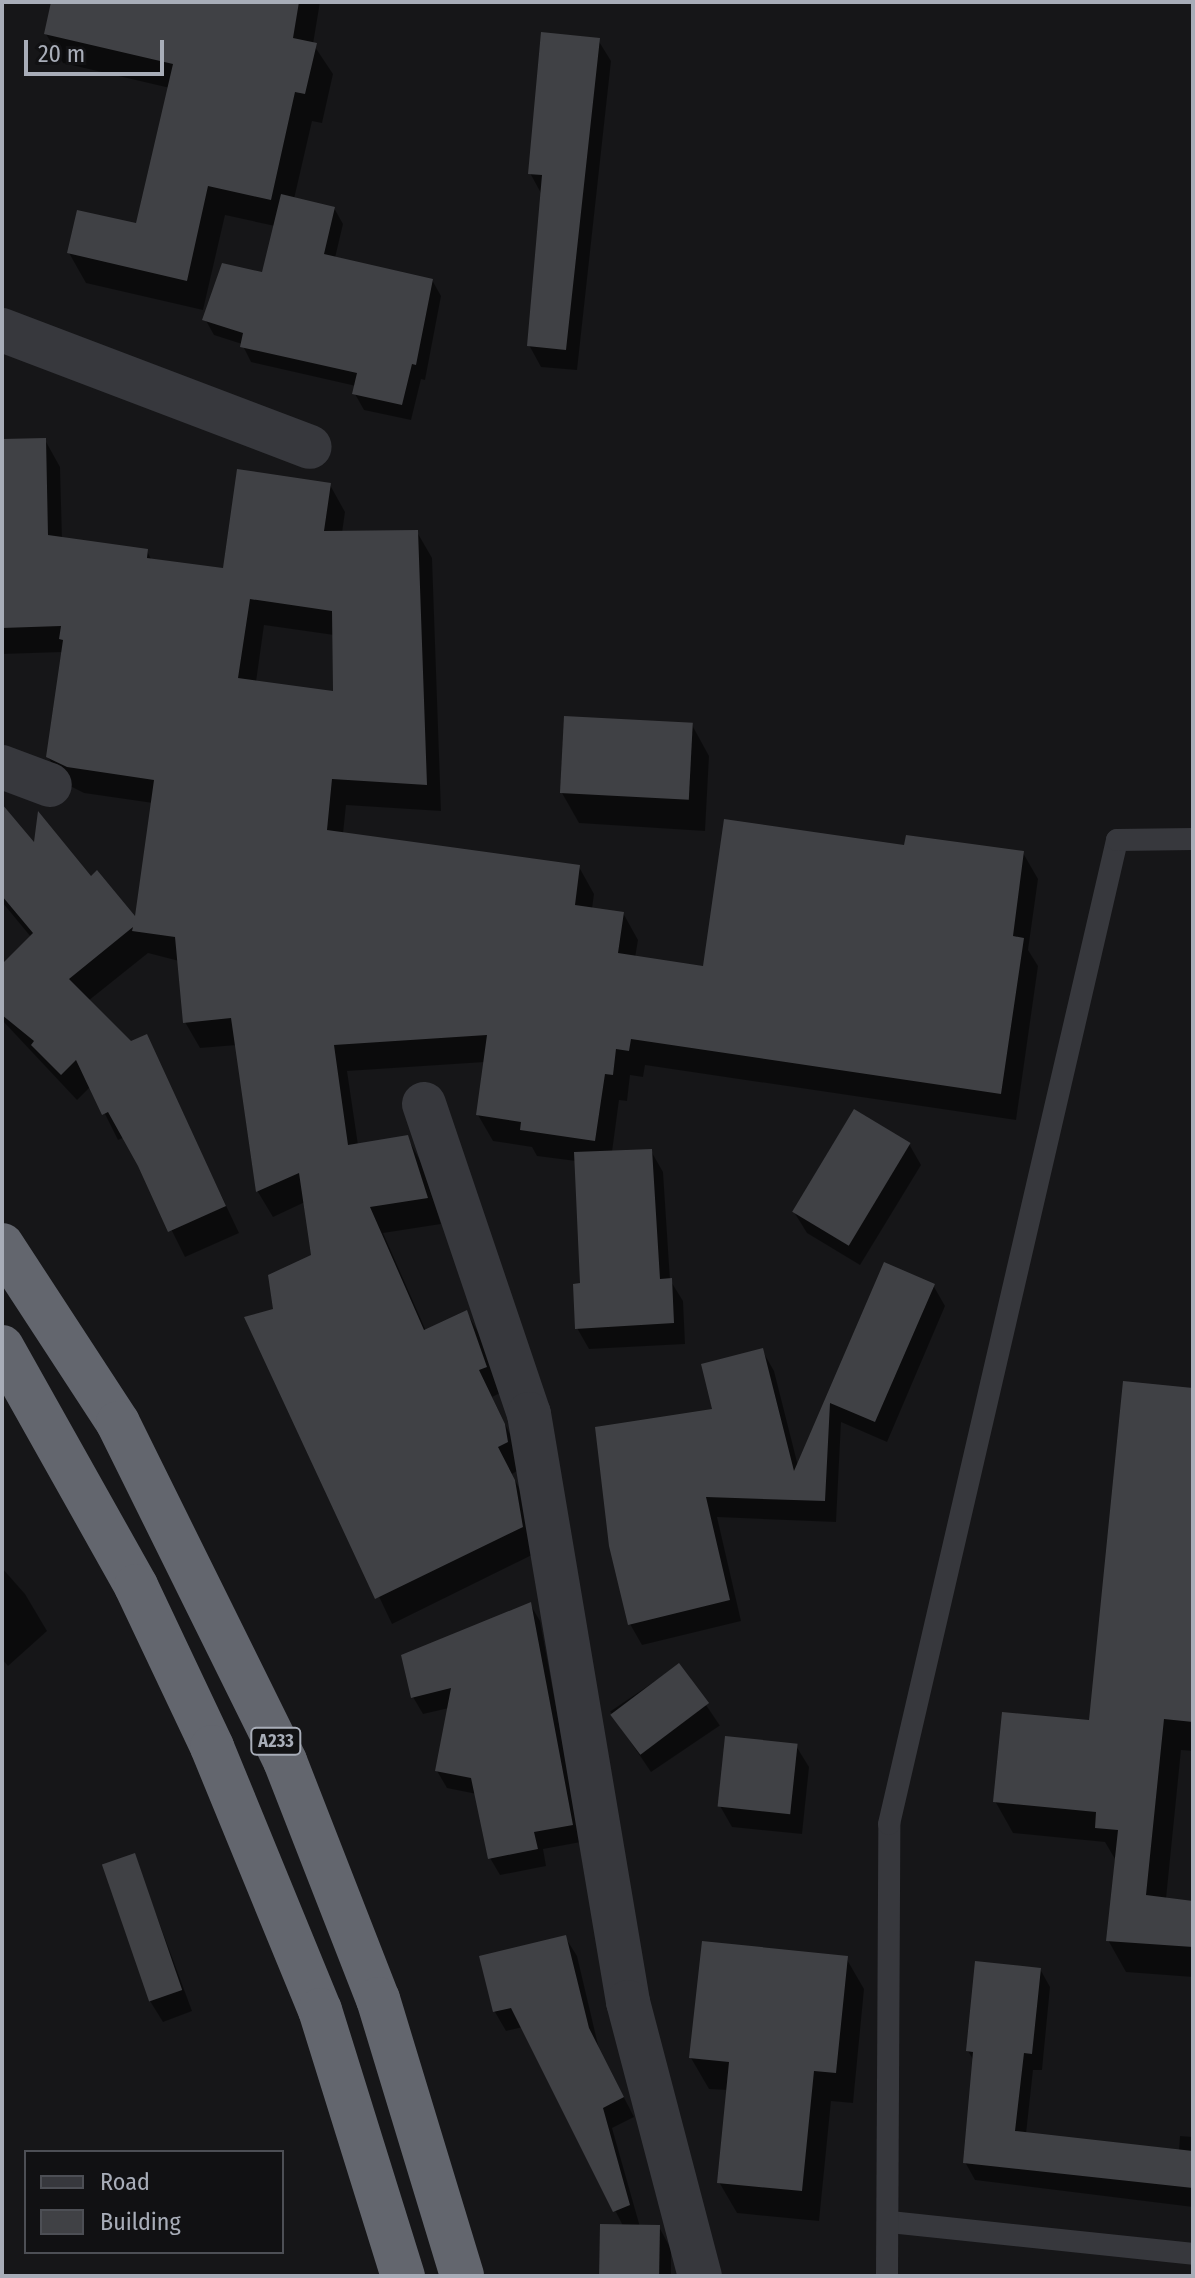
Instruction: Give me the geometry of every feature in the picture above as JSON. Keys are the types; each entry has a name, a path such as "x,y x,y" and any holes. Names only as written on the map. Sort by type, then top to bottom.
{"highway":[{"name":"A233","path":"2,1245 118,1423 194,1568 285,1761 378,1999 462,2276"},
{"path":"2,1347 136,1586 212,1747 320,2010 403,2276"},
{"path":"136,1586 194,1568"}],"street":[{"path":"2,330 310,447"},
{"path":"2,767 50,785"},
{"path":"424,1104 529,1414 628,2002 700,2276"}],"lane":[{"path":"887,2276 890,2222 889,1824 1117,840 1193,839"},
{"path":"890,2222 1193,2254"}],"building":[{"path":"51,2 299,2 293,38 317,43 305,94 295,92 271,200 208,186 187,281 67,253 77,210 136,223 173,64 44,34"},
{"path":"541,32 600,38 566,350 527,346 542,175 528,174"},
{"path":"281,194 335,207 324,254 433,279 416,365 412,364 402,405 352,394 357,373 240,347 243,333 202,320 222,263 262,272"},
{"path":"46,438 48,535 148,549 147,558 223,568 237,469 331,483 324,531 418,530 427,785 332,779 327,830 580,865 575,905 624,912 618,953 703,966 724,819 904,845 906,835 1024,851 1013,936 1024,938 1001,1094 631,1039 629,1051 616,1049 613,1075 605,1074 595,1141 520,1130 521,1122 476,1115 487,1035 334,1045 348,1145 408,1135 428,1198 370,1207 424,1330 467,1310 487,1367 479,1370 505,1424 508,1442 498,1447 515,1480 523,1527 375,1599 244,1317 273,1309 268,1275 311,1255 299,1173 256,1192 231,1018 183,1023 175,937 132,931 133,927 69,979 131,1041 147,1034 226,1206 168,1232 138,1166 108,1112 102,1115 76,1060 61,1075 31,1045 34,1041 2,1015 2,964 33,933 2,896 2,804 34,842 38,811 91,876 97,870 135,916 154,780 67,767 46,757 63,640 59,639 61,626 2,628 2,439","holes":["250,599 332,611 333,691 238,678"]},
{"path":"564,716 693,723 689,800 560,793"},
{"path":"854,1109 911,1143 849,1246 792,1212"},
{"path":"652,1149 660,1279 672,1278 674,1323 575,1329 573,1284 580,1283 574,1152"},
{"path":"884,1262 935,1284 875,1422 830,1403 825,1501 706,1497 730,1600 628,1625 609,1546 595,1427 712,1409 701,1364 763,1348 794,1471"},
{"path":"1123,1381 1193,1388 1193,1722 1164,1719 1146,1895 1193,1901 1193,1947 1106,1941 1118,1830 1095,1828 1096,1812 993,1802 1002,1712 1089,1720"},
{"path":"531,1602 573,1825 534,1832 538,1849 488,1859 471,1778 435,1771 451,1688 411,1698 401,1655"},
{"path":"679,1663 709,1703 640,1755 610,1715"},
{"path":"725,1736 798,1744 790,1814 718,1807"},
{"path":"135,1853 182,1990 149,2001 102,1864"},
{"path":"566,1935 589,2028 624,2097 603,2108 630,2205 613,2212 511,2008 493,2012 479,1956"},
{"path":"702,1941 848,1956 836,2073 814,2071 802,2191 717,2183 729,2062 689,2058"},
{"path":"975,1961 1041,1968 1032,2054 1024,2053 1015,2131 1193,2151 1193,2188 963,2163 973,2052 966,2051"},
{"path":"600,2224 660,2225 659,2276 599,2276"}]}
